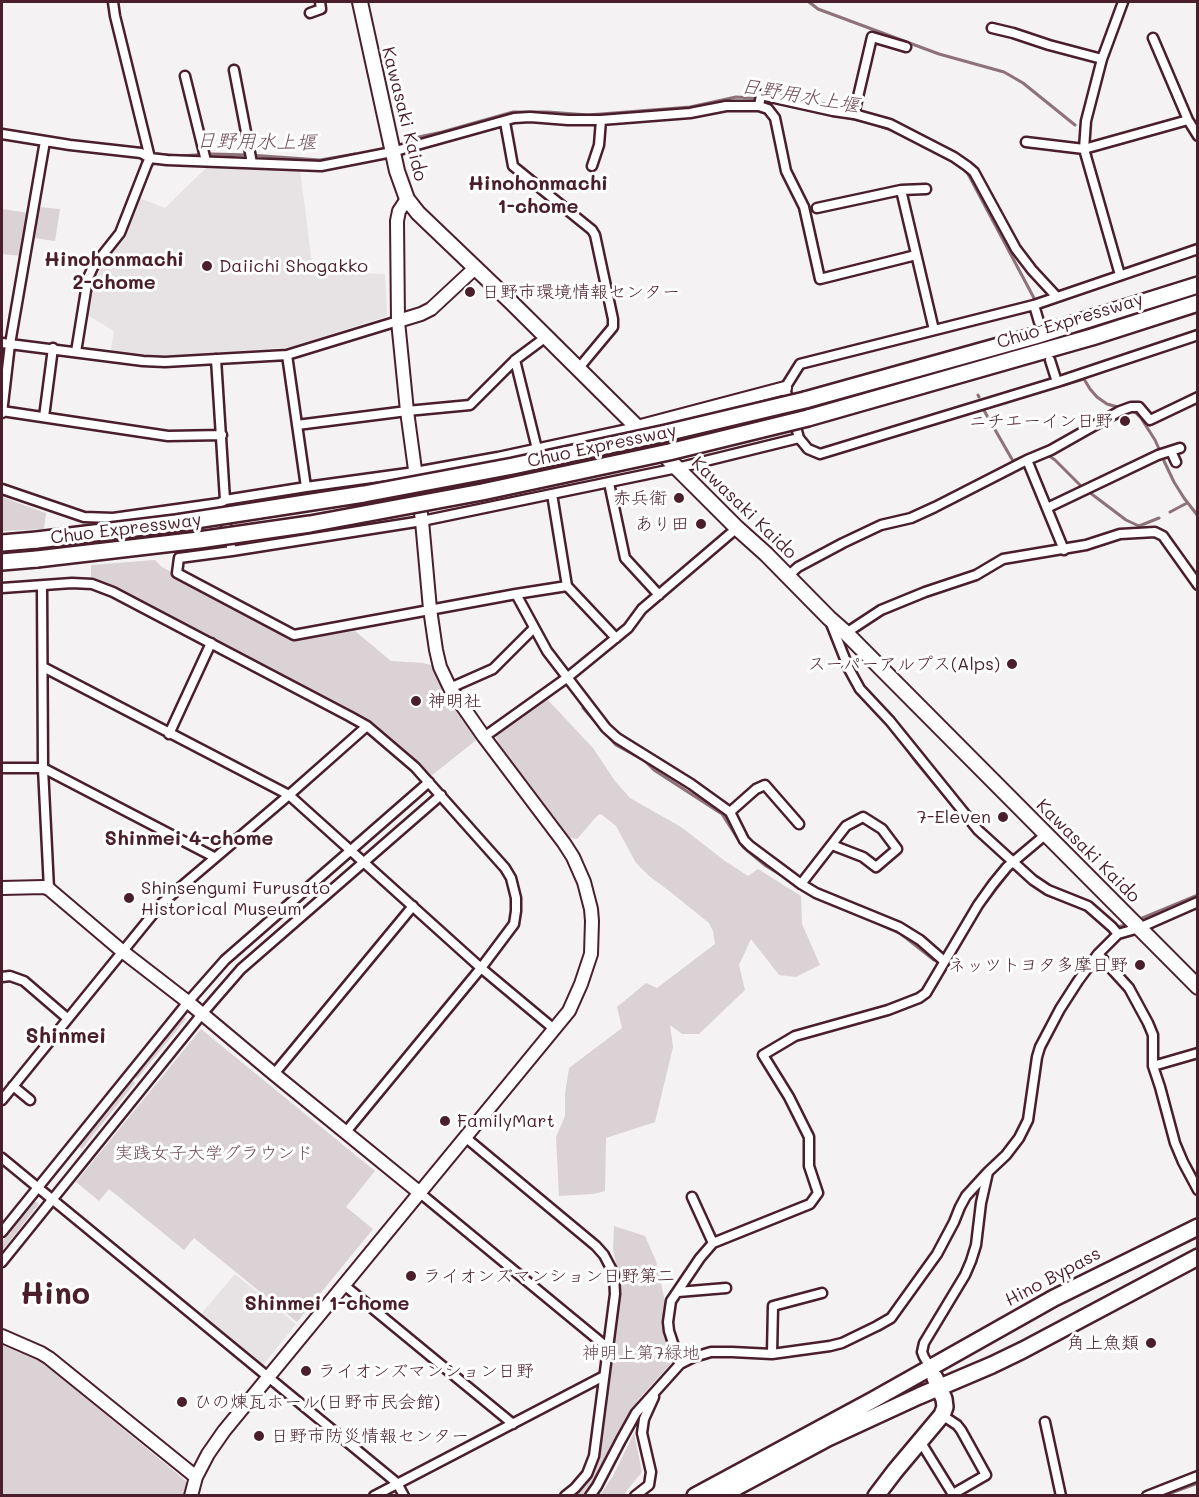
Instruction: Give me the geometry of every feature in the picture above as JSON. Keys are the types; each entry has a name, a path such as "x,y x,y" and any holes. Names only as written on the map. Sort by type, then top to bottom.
{"highway":[{"name":"Chuo Expressway","path":"2,543 176,523 364,494 513,466 666,433 804,400 1035,336 1197,285"},
{"name":"Chuo Expressway","path":"2,562 199,540 310,524 482,492 669,452 808,418 1092,337 1197,303"},
{"name":"Hino Bypass","path":"695,1496 883,1395 1064,1293 1197,1227"},
{"path":"720,1496 828,1438 1023,1350 1197,1257"},
{"path":"876,1496 942,1415 945,1407 944,1399 930,1367"}],"main road":[{"name":"Kawasaki Kaido","path":"360,2 396,171 407,199 418,213 846,633 1197,987"}],"street":[{"path":"76,352 88,278 93,267 120,233 150,158 113,2"},
{"path":"310,13 321,9 320,2"},
{"path":"1120,275 1084,149 1086,121 1102,59 1123,2"},
{"path":"992,28 1102,59"},
{"path":"854,114 872,37 906,47"},
{"path":"1153,38 1197,136"},
{"path":"234,70 251,158"},
{"path":"185,76 205,157"},
{"path":"760,101 775,118 786,171 804,207 820,279 916,255"},
{"path":"2,134 141,153 150,158 251,158 321,166 392,152 514,118 601,120 690,113 760,101 854,114 890,124 908,132 968,166 974,172 1017,249 1032,270 1057,297"},
{"path":"592,166 599,145 601,120"},
{"path":"1026,142 1084,149 1188,120"},
{"path":"505,122 513,166 592,230 595,235 613,327 578,369"},
{"path":"45,141 6,343 2,412 168,436 222,435"},
{"path":"817,208 901,190 926,189"},
{"path":"901,190 933,330"},
{"path":"191,1496 196,1477 214,1445 570,1011 591,954 592,921 588,895 579,869 564,843 450,688 440,667 430,609 398,321 397,221 399,211 407,199"},
{"path":"2,489 84,517 113,518 415,472 537,448 637,427 785,388 800,364 1034,305 1197,249"},
{"path":"6,343 143,362 287,355 421,314 431,309 476,268"},
{"path":"1034,305 1039,322"},
{"path":"297,425 470,405 515,360 546,337"},
{"path":"785,388 799,438 808,449 820,454 1196,337"},
{"path":"44,417 53,348"},
{"path":"287,355 306,487"},
{"path":"216,359 222,435 223,502 232,551"},
{"path":"515,360 537,448"},
{"path":"1050,360 1057,381"},
{"path":"788,576 798,567 843,543 881,525 911,518 935,507 1051,450 1120,411 1139,406 1150,420 1197,397"},
{"path":"567,586 294,634 177,573 179,558 422,521 609,483 799,438"},
{"path":"1047,508 1158,454 1180,448"},
{"path":"1171,451 1176,462"},
{"path":"1027,460 1064,550"},
{"path":"609,483 625,558 659,595"},
{"path":"552,494 567,586 616,638"},
{"path":"484,737 568,677 616,638 628,628 642,609 738,528"},
{"path":"846,633 881,610 976,575 1003,559 1064,550 1120,534 1155,532 1163,536 1197,585"},
{"path":"2,588 72,583 92,584 113,592 367,726 415,767 505,868 511,878 516,898 514,924 481,968 345,1133"},
{"path":"42,586 43,768 50,890"},
{"path":"516,594 547,651 616,738 691,784 730,812 744,840 801,884 816,893 899,927 920,940 944,961"},
{"path":"829,618 849,669 860,689 890,721 978,830 1033,880 1048,890 1088,906 1118,934"},
{"path":"450,688 493,669 534,628"},
{"path":"169,734 211,643"},
{"path":"43,667 289,795 481,968 554,1029"},
{"path":"2,1100 162,903 367,726"},
{"path":"2,768 43,768 214,857"},
{"path":"2,1232 188,1002 225,960 429,782"},
{"path":"730,812 756,789 765,785 799,824"},
{"path":"2,1262 201,1014 241,969 441,795"},
{"path":"801,884 846,826 863,817 882,829 897,849 876,867 863,857 832,845"},
{"path":"680,1364 671,1341 668,1322 671,1301 700,1258 713,1243 810,1204 818,1193 809,1166 809,1137 789,1097 763,1055 795,1036 888,1010 926,993 993,884 1007,867 1045,835"},
{"path":"2,888 44,887 50,890 608,1348"},
{"path":"590,1496 636,1413 680,1364 711,1352 772,1354 842,1342 891,1318 937,1254 966,1196 1006,1155 1019,1137 1028,1120 1040,1047 1078,981 1098,954 1118,934 1139,928 1197,902"},
{"path":"274,1074 413,906"},
{"path":"1098,954 1129,988 1148,1023 1153,1035 1152,1066 1175,1143 1197,1190"},
{"path":"2,977 9,976 24,981 67,1018"},
{"path":"1152,1066 1197,1053"},
{"path":"13,1086 30,1100"},
{"path":"465,1137 596,1246 604,1255 614,1274 608,1348 592,1463 576,1488 565,1496"},
{"path":"2,1158 397,1483 404,1496"},
{"path":"930,1367 922,1352 924,1343 971,1261 976,1245 981,1203 988,1172"},
{"path":"692,1197 713,1243"},
{"path":"344,1285 513,1424"},
{"path":"678,1292 726,1288"},
{"path":"772,1354 773,1306 822,1293"},
{"path":"2,1336 49,1358 196,1477"},
{"path":"374,1496 604,1376"},
{"path":"635,1496 649,1485 651,1472 642,1433 644,1419 656,1391"},
{"path":"920,1441 953,1495 986,1475 961,1430 942,1415"},
{"path":"1045,1422 1061,1496"},
{"path":"1147,1496 1197,1476"}],"shaded area":[{"name":"Daiichi Shogakko","path":"206,168 300,170 313,272 385,274 387,316 292,347 152,358 111,350 114,331 87,315 94,281 106,259 125,237 139,198 165,208"},
{"path":"235,1274 296,1324 263,1365 201,1314"}],"green space":[{"path":"39,207 60,209 55,241 35,238"},
{"path":"2,209 29,213 23,256 2,254"},
{"path":"2,497 46,513 44,529 2,531"},
{"path":"155,560 162,567 296,640 355,631 391,661 435,666 480,737 431,776 393,741 355,712 129,595 91,579 91,565"},
{"path":"547,699 593,748 615,781 630,798 681,827 748,876 758,869 801,896 802,924 820,965 796,977 779,975 751,939 739,965 745,990 699,1034 682,1034 670,1025 673,1047 655,1122 606,1138 605,1191 559,1196 556,1137 565,1116 565,1094 569,1068 622,1028 617,1007 646,983 657,988 715,944 709,923 636,863 616,826 601,814 577,839 568,837 500,748 495,734"},
{"path":"183,1016 186,1019 137,1079 135,1076"},
{"name":"実践女子大学グラウンド","path":"201,1029 375,1171 346,1207 373,1229 297,1322 194,1238 184,1250 109,1189 99,1201 76,1182"},
{"path":"131,1079 135,1083 82,1149 79,1146"},
{"path":"35,1201 39,1204 2,1251 2,1242"},
{"name":"神明上第7緑地","path":"614,1226 645,1236 656,1261 664,1297 666,1333 673,1361 638,1400 584,1495 573,1496 579,1492 599,1453 620,1295 619,1276 613,1250"},
{"path":"2,1345 42,1362 186,1481 185,1495 2,1495"},
{"path":"634,1433 642,1472 624,1495 600,1495 613,1476"}],"waterway":[{"path":"809,2 818,9 939,54 1004,72 1023,83 1075,125"},
{"name":"日野用水上堰","path":"405,140 513,112 588,115 690,107 736,97 754,98 868,122 922,145"},
{"name":"日野用水上堰","path":"157,154 249,155 320,160 355,154"},
{"name":"日野用水上堰","path":"946,157 967,172 1035,300"},
{"name":"日野用水上堰","path":"1064,385 1084,379 1097,397 1107,404 1121,408"},
{"path":"982,407 1013,461 1038,451"},
{"name":"日野用水上堰","path":"1130,410 1141,418 1160,451"},
{"path":"1048,455 1083,488"},
{"name":"日野用水上堰","path":"1164,461 1174,482 1198,516"},
{"path":"1089,492 1126,520 1139,526 1159,518"},
{"path":"1170,512 1187,503"},
{"path":"831,634 844,668"},
{"path":"872,707 890,727"},
{"path":"583,708 616,745 645,761 654,770 722,814 743,847 766,866 788,879"},
{"path":"903,744 962,817"},
{"path":"986,902 1013,867"},
{"path":"1025,878 1047,895 1073,904"},
{"path":"1140,919 1198,895"},
{"path":"971,926 980,910"},
{"path":"866,918 901,934 934,960"},
{"path":"1118,927 1128,924"},
{"path":"1103,925 1110,932"},
{"path":"936,984 962,941"},
{"path":"1163,1496 1198,1483"}],"place":[{"name":"Daiichi Shogakko","path":"207,266"},
{"name":"日野市環境情報センター","path":"470,292"},
{"name":"ニチエーイン日野","path":"1125,421"},
{"name":"赤兵衛","path":"679,498"},
{"name":"あり田","path":"701,524"},
{"name":"スーパーアルプス(Alps)","path":"1012,664"},
{"name":"神明社","path":"416,701"},
{"name":"7-Eleven","path":"1003,817"},
{"name":"Shinsengumi Furusato Historical Museum","path":"129,898"},
{"name":"ネッツトヨタ多摩日野","path":"1140,965"},
{"name":"FamilyMart","path":"445,1121"},
{"name":"ライオンズマンション日野第二","path":"411,1276"},
{"name":"角上魚類","path":"1151,1343"},
{"name":"ライオンズマンション日野","path":"306,1371"},
{"name":"ひの煉瓦ホール(日野市民会館)","path":"182,1402"},
{"name":"日野市防災情報センター","path":"259,1436"}],"district":[{"name":"Hinohonmachi 1-chome","path":"538,196"},
{"name":"Hinohonmachi 2-chome","path":"114,272"},
{"name":"Shinmei 4-chome","path":"189,839"},
{"name":"Shinmei","path":"66,1037"},
{"name":"Hino","path":"55,1295"},
{"name":"Shinmei 1-chome","path":"327,1304"}]}
